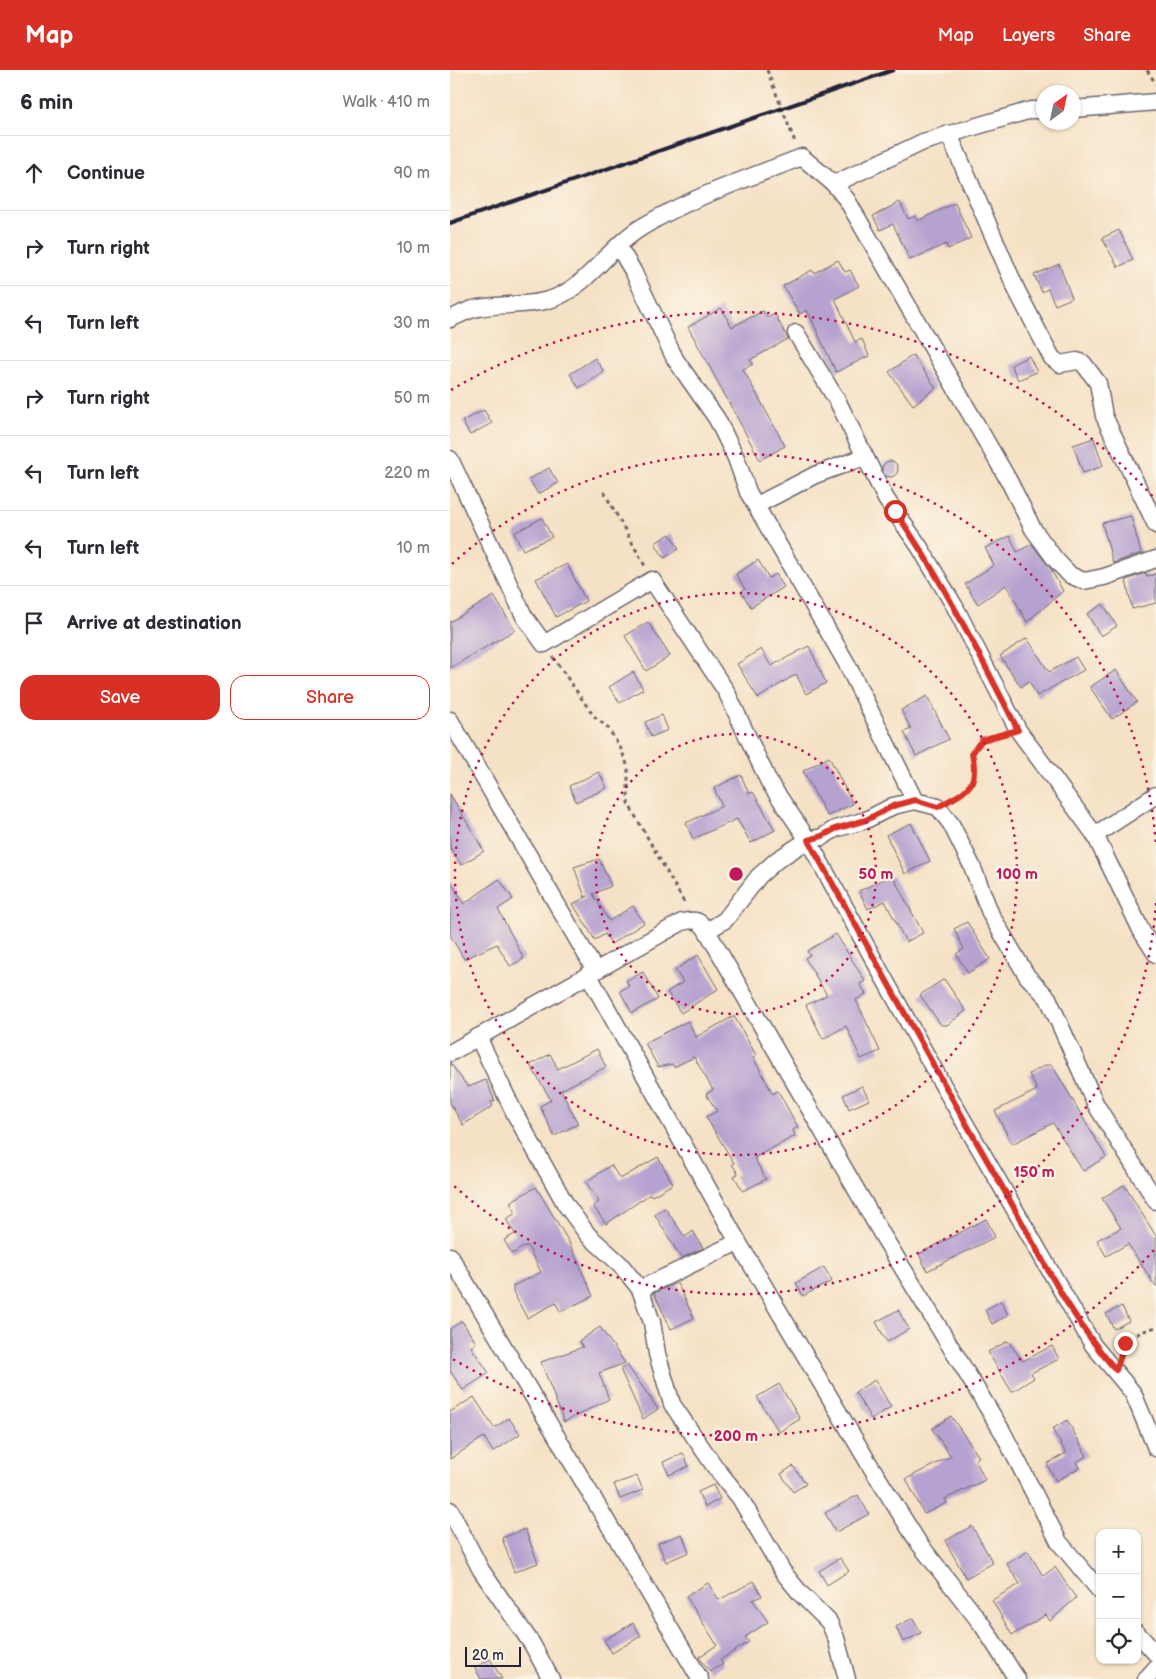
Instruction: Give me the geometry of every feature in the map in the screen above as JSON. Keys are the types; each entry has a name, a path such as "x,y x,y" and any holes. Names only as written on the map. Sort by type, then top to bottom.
{"street":[{"path":"1081,107 1156,102"},
{"path":"834,184 923,142 1030,110 1036,110"},
{"path":"949,134 1017,291 1052,358 1060,364 1077,361 1083,363 1098,383 1107,422 1156,525"},
{"path":"450,319 476,308 542,302 557,296 578,285 618,246 641,228 717,190 802,157 834,184 847,200 1009,481 1033,530 1055,559 1070,575 1084,581 1104,577 1156,559"},
{"path":"618,246 634,271 675,358 717,419 736,458 748,492 778,548 800,580 848,664 915,800"},
{"path":"796,333 838,402 886,499 919,546 955,607 1018,730 1095,835 1142,932 1156,954"},
{"path":"756,506 815,475 864,456"},
{"path":"450,459 524,616 544,644 652,580 726,691 769,782 808,840 940,1080 1093,1345 1116,1370 1133,1393 1156,1448"},
{"path":"450,720 591,972 738,1242 868,1462 918,1542 984,1626 1017,1679"},
{"path":"1095,835 1156,795"},
{"path":"707,931 725,920 759,876 777,860 808,840 822,836 835,829 866,820 893,806 915,800 938,807 951,824 972,866 996,924 1027,976 1048,998 1080,1064 1096,1105 1156,1201"},
{"path":"450,1053 682,922 694,920 702,923 883,1236 1002,1431 1059,1542 1096,1586"},
{"path":"478,1037 515,1114 566,1205 588,1235 620,1264 640,1289 652,1322 657,1354 672,1404 715,1467 740,1498 783,1572 800,1593 829,1622 836,1638 847,1679"},
{"path":"640,1289 738,1242"},
{"path":"450,1256 700,1679"},
{"path":"450,1510 481,1570 532,1644 551,1679"},
{"path":"1141,1637 1156,1654"},
{"path":"1146,1679 1156,1668"}],"path":[{"path":"767,70 802,157"},
{"path":"1147,70 1156,84"},
{"path":"604,492 652,580"},
{"path":"544,644 593,715 608,728 621,749 628,767 628,803 694,920"},
{"path":"938,807 957,797 972,784 975,772 972,753 982,740 1018,730"},
{"path":"1116,1370 1125,1343 1139,1332 1156,1327"}],"building":[{"path":"900,202 908,219 915,216 917,221 955,203 971,238 948,249 946,244 910,260 893,224 880,230 873,216"},
{"path":"1119,230 1133,260 1118,267 1102,238"},
{"path":"838,260 845,272 850,270 859,286 835,299 855,342 862,339 869,356 836,372 807,310 800,314 783,286 812,270 814,273"},
{"path":"1059,264 1072,298 1055,305 1048,289 1042,292 1034,275"},
{"path":"721,308 732,327 763,311 767,318 775,314 788,339 750,360 753,364 743,369 785,446 760,460 688,327"},
{"path":"913,355 936,388 913,405 889,372"},
{"path":"1029,356 1037,372 1018,380 1011,365"},
{"path":"595,358 604,372 579,388 570,374"},
{"path":"484,410 492,423 470,435 462,421"},
{"path":"1094,438 1103,466 1083,473 1073,445"},
{"path":"890,461 896,463 898,469 896,475 890,477 884,475 882,469 884,463"},
{"path":"549,468 558,483 538,494 529,479"},
{"path":"1131,516 1141,553 1113,563 1102,523"},
{"path":"542,518 552,537 523,550 514,533"},
{"path":"670,534 679,549 664,558 655,543"},
{"path":"1010,536 1017,552 1032,544 1050,568 1063,591 1027,622 1006,585 978,604 965,584 994,565 985,548"},
{"path":"758,560 769,578 776,574 784,587 751,607 741,592 745,589 736,574"},
{"path":"567,564 586,601 556,617 536,579"},
{"path":"1146,573 1147,576 1156,574 1156,603 1132,609 1126,580"},
{"path":"494,596 515,630 450,668 450,622"},
{"path":"1103,604 1117,626 1101,636 1087,614"},
{"path":"648,622 670,656 646,671 625,636"},
{"path":"1027,638 1049,672 1076,657 1084,670 1037,696 1029,681 1021,687 1000,656"},
{"path":"809,646 826,683 806,694 796,674 758,698 737,664 761,649 771,666"},
{"path":"1116,670 1137,702 1112,719 1090,687"},
{"path":"633,672 643,689 620,703 609,687"},
{"path":"927,696 949,739 916,756 904,732 911,729 901,710"},
{"path":"662,715 668,730 651,737 645,722"},
{"path":"829,757 853,804 827,816 803,771"},
{"path":"599,772 607,788 576,802 569,786"},
{"path":"741,775 749,794 753,792 775,830 751,843 737,819 693,839 686,823 722,806 714,788"},
{"path":"450,794 484,851 461,865 450,847"},
{"path":"911,823 930,861 905,874 886,835"},
{"path":"599,859 611,886 593,894 609,921 633,906 644,923 611,944 605,934 595,940 573,904 588,896 585,897 574,867"},
{"path":"892,875 923,933 906,942 885,901 868,909 859,891"},
{"path":"499,879 513,899 498,909 524,959 510,966 497,944 464,959 450,935 450,880 464,904"},
{"path":"967,922 990,959 968,973 956,954 964,949 954,929"},
{"path":"836,934 865,981 860,984 866,994 856,1000 880,1051 861,1059 846,1026 823,1039 806,1005 827,995 805,958 810,955 807,951"},
{"path":"698,955 718,989 681,1013 667,992 683,982 675,970"},
{"path":"643,972 658,999 632,1013 620,991 629,986 626,981"},
{"path":"944,979 966,1011 947,1025 941,1025 920,995"},
{"path":"734,1016 756,1055 753,1057 773,1094 778,1091 798,1127 793,1130 795,1136 754,1158 766,1179 743,1191 734,1176 738,1174 732,1164 734,1163 706,1117 717,1111 706,1094 713,1090 694,1057 674,1067 672,1064 658,1067 645,1043 688,1021 696,1037"},
{"path":"597,1049 606,1067 561,1090 578,1124 554,1136 540,1106 551,1100 530,1065 550,1054 558,1069"},
{"path":"450,1063 468,1087 486,1080 495,1101 491,1102 493,1106 463,1125 450,1103"},
{"path":"1046,1065 1052,1065 1106,1157 1083,1171 1053,1123 1012,1144 995,1111 1037,1090 1029,1074"},
{"path":"862,1086 869,1100 849,1109 843,1095"},
{"path":"658,1157 673,1184 652,1196 650,1194 606,1224 593,1206 599,1202 586,1182 611,1165 620,1179"},
{"path":"1124,1185 1156,1236 1156,1287 1128,1244 1106,1256 1097,1240 1121,1228 1102,1198"},
{"path":"536,1187 569,1242 593,1296 560,1312 556,1303 527,1318 513,1292 513,1286 541,1272 527,1245 512,1254 504,1240 515,1234 506,1219 516,1213 510,1202"},
{"path":"665,1208 685,1237 693,1231 703,1248 681,1258 655,1215"},
{"path":"986,1219 995,1237 927,1271 919,1254"},
{"path":"824,1267 832,1281 803,1296 796,1283"},
{"path":"677,1283 694,1318 671,1329 654,1293"},
{"path":"1001,1301 1008,1315 992,1324 985,1310"},
{"path":"1122,1306 1129,1321 1114,1329 1106,1314"},
{"path":"898,1310 909,1329 887,1342 876,1322"},
{"path":"462,1321 476,1343 471,1347 489,1373 463,1390 450,1371 450,1329"},
{"path":"600,1327 625,1363 599,1373 609,1399 564,1422 541,1362 583,1347 579,1341"},
{"path":"1008,1341 1023,1361 1052,1346 1059,1359 1031,1373 1034,1378 1012,1392 988,1352"},
{"path":"627,1365 658,1409 643,1419 620,1369"},
{"path":"875,1380 891,1407 871,1419 855,1392"},
{"path":"779,1384 800,1419 779,1432 757,1397"},
{"path":"474,1397 494,1428 509,1418 520,1434 493,1452 484,1437 450,1459 450,1412"},
{"path":"951,1416 979,1457 975,1459 985,1480 945,1499 947,1503 924,1514 906,1479 951,1456 932,1429"},
{"path":"1067,1420 1087,1456 1076,1462 1079,1468 1056,1481 1047,1464 1066,1453 1052,1429"},
{"path":"683,1453 689,1466 669,1475 663,1462"},
{"path":"793,1466 806,1484 793,1492 781,1474"},
{"path":"637,1476 643,1490 620,1499 614,1484"},
{"path":"713,1485 720,1499 705,1507 698,1492"},
{"path":"858,1495 869,1514 836,1532 825,1513"},
{"path":"972,1526 993,1563 966,1578 945,1541"},
{"path":"525,1529 538,1563 514,1572 502,1538"},
{"path":"682,1534 689,1552 666,1562 658,1543"},
{"path":"1028,1551 1043,1576 1055,1567 1076,1598 1050,1621 1046,1615 1012,1635 992,1600 1020,1584 1007,1564"},
{"path":"840,1558 849,1571 827,1585 819,1571"},
{"path":"754,1581 762,1596 753,1600 768,1622 745,1637 749,1642 720,1660 723,1664 710,1672 699,1657 717,1645 686,1596 708,1583 719,1600"},
{"path":"913,1618 921,1633 903,1642 896,1627"},
{"path":"633,1623 641,1636 612,1653 604,1640"},
{"path":"490,1659 502,1679 481,1679 475,1668"}],"railway":[{"path":"450,223 893,70"}],"route":[{"path":"895,511 919,546 955,607 1018,730 982,740 975,746 972,753 975,772 972,784 957,797 938,807 927,806 915,800 893,806 866,820 835,829 822,836 808,840 893,991 940,1080 1093,1345 1116,1370 1125,1343"}]}
